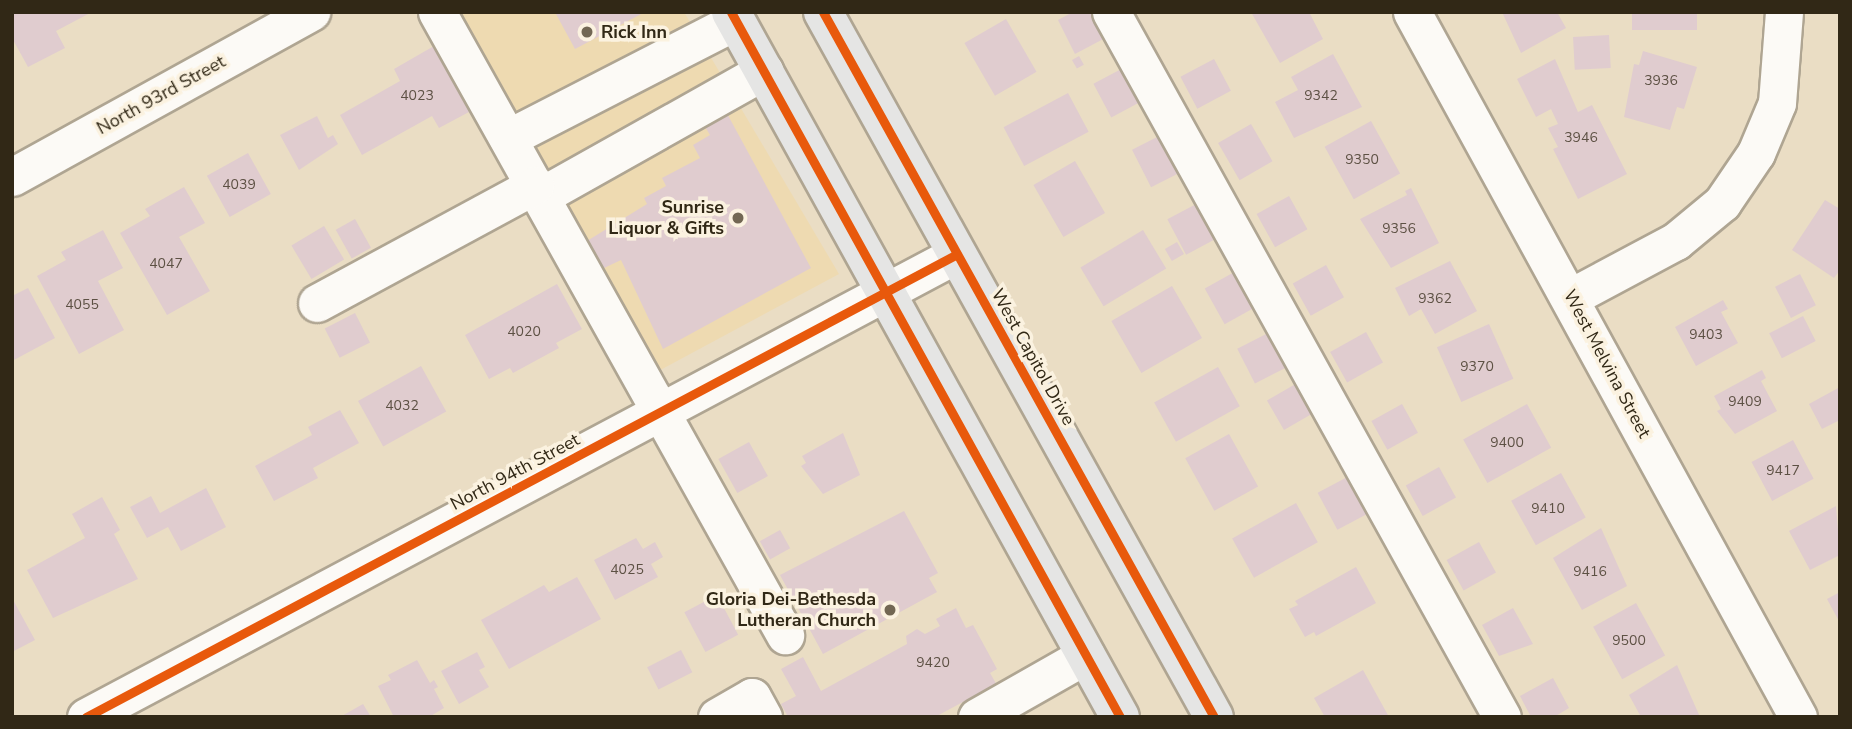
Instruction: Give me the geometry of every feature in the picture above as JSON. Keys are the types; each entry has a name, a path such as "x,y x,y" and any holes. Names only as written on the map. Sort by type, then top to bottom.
{"main road":[{"name":"West Capitol Drive","path":"823,12 1214,717"},
{"path":"734,16 1120,717"}],"street":[{"name":"North 93rd Street","path":"12,177 310,12"},
{"path":"437,12 663,411 785,635"},
{"path":"1111,12 1502,717"},
{"name":"West Melvina Street","path":"1412,12 1571,297 1798,717"},
{"path":"1571,297 1676,241 1722,203 1756,153 1777,103 1784,12"},
{"path":"508,138 734,16"},
{"path":"317,303 764,71"},
{"name":"North 94th Street","path":"86,717 957,254"},
{"path":"977,717 1086,655"},
{"path":"717,717 752,697 763,717"}],"shaded area":[{"path":"440,12 684,12 839,274 638,382"}],"building":[{"path":"12,12 92,12 56,31 65,48 28,67 12,38"},
{"name":"Rick Inn","path":"559,12 645,12 575,49 556,14"},
{"path":"1073,12 1097,12 1109,36 1075,54 1058,20"},
{"path":"1251,12 1309,12 1323,39 1280,63"},
{"path":"1502,12 1557,12 1566,28 1521,53"},
{"path":"1632,12 1697,12 1697,30 1632,30"},
{"path":"1006,19 1036,72 995,96 964,43"},
{"path":"1609,35 1611,68 1575,70 1573,37"},
{"path":"434,46 469,112 439,128 432,116 362,155 340,115 400,81 394,69"},
{"path":"1643,51 1697,67 1684,109 1677,107 1670,130 1624,117 1634,64 1639,65"},
{"path":"1333,54 1362,107 1294,138 1275,102 1298,90 1291,77"},
{"path":"1079,56 1084,65 1077,69 1072,60"},
{"path":"1214,59 1231,91 1197,109 1180,77"},
{"path":"1555,59 1578,112 1592,105 1627,174 1578,199 1553,149 1558,147 1548,128 1558,124 1551,109 1536,117 1517,79"},
{"path":"1127,66 1145,100 1111,117 1093,84"},
{"path":"1068,93 1089,132 1024,166 1004,127"},
{"path":"724,108 811,268 663,349 621,260 602,269 587,241 647,204 644,198 666,186 662,178 700,158 693,145 710,135 701,120"},
{"path":"317,116 328,138 333,135 338,144 299,170 280,135"},
{"path":"1371,121 1400,173 1354,199 1325,147"},
{"path":"1251,124 1272,161 1240,180 1218,143"},
{"path":"1165,133 1184,170 1151,187 1132,150"},
{"path":"248,153 271,194 230,217 207,176"},
{"path":"1075,161 1105,213 1063,237 1033,185"},
{"path":"184,187 205,223 179,237 210,291 167,315 120,233 150,216 145,209"},
{"path":"1411,188 1439,243 1391,268 1360,219 1407,195 1405,191"},
{"path":"1289,196 1307,229 1275,247 1257,214"},
{"path":"1825,200 1840,209 1840,270 1834,278 1792,250"},
{"path":"1200,202 1219,237 1186,255 1167,219"},
{"path":"355,219 371,248 352,259 336,230"},
{"path":"324,226 344,259 312,279 291,246"},
{"path":"103,230 123,268 98,281 124,330 79,354 37,276 66,260 61,252"},
{"path":"1143,230 1166,269 1104,306 1080,268"},
{"path":"1177,242 1184,254 1172,261 1165,249"},
{"path":"1450,261 1477,311 1435,334 1421,309 1409,316 1395,288"},
{"path":"1326,265 1344,297 1311,316 1293,283"},
{"path":"1238,270 1258,306 1225,324 1205,288"},
{"path":"1800,274 1816,305 1791,318 1775,287"},
{"path":"557,284 582,329 556,343 559,348 513,373 510,368 489,379 465,335"},
{"path":"1172,286 1202,338 1141,373 1111,321"},
{"path":"28,288 55,338 12,361 12,296"},
{"path":"1723,300 1728,309 1721,312 1738,343 1696,366 1675,327"},
{"path":"355,313 370,342 340,358 325,328"},
{"path":"1803,316 1816,341 1782,358 1769,333"},
{"path":"1489,324 1513,379 1461,402 1437,347"},
{"path":"1272,331 1290,366 1255,383 1237,349"},
{"path":"1366,332 1383,363 1347,382 1330,352"},
{"path":"421,366 446,411 383,446 358,401"},
{"path":"1218,367 1240,406 1176,442 1154,402"},
{"path":"1762,370 1766,378 1761,381 1777,411 1735,434 1717,411 1721,409 1714,396"},
{"path":"1299,382 1316,411 1284,430 1267,400"},
{"path":"1840,387 1840,420 1822,429 1809,404"},
{"path":"1402,404 1418,433 1387,450 1371,421"},
{"path":"1527,404 1551,448 1487,483 1463,439"},
{"path":"340,410 359,443 313,468 318,478 274,501 255,466 312,435 308,427"},
{"path":"843,433 860,475 823,494 801,466 806,463 802,456"},
{"path":"1229,434 1258,486 1214,511 1185,458"},
{"path":"1793,440 1814,479 1772,501 1752,462"},
{"path":"749,442 768,476 737,493 718,459"},
{"path":"1439,467 1456,498 1423,516 1406,485"},
{"path":"1561,473 1586,518 1536,545 1511,501"},
{"path":"1353,474 1373,511 1337,530 1318,493"},
{"path":"206,488 226,527 181,551 168,527 147,538 130,507 151,496 160,513"},
{"path":"102,497 120,530 114,534 138,579 53,618 27,570 85,538 72,514"},
{"path":"1296,503 1318,542 1254,578 1232,538"},
{"path":"1836,506 1840,555 1810,570 1789,531"},
{"path":"904,511 938,573 929,578 937,592 823,654 780,575"},
{"path":"1601,528 1627,586 1582,610 1553,558"},
{"path":"780,530 790,548 770,560 760,541"},
{"path":"636,538 643,549 655,542 663,557 651,564 658,577 615,600 594,560"},
{"path":"1479,542 1496,573 1464,591 1447,560"},
{"path":"1356,567 1376,603 1316,636 1314,632 1305,637 1289,609 1298,605 1295,601"},
{"path":"577,577 601,619 509,669 481,620 544,585 549,592"},
{"path":"1840,592 1840,623 1827,599"},
{"path":"717,595 738,635 705,652 684,612"},
{"path":"12,598 35,640 12,652"},
{"path":"1636,603 1665,655 1622,679 1593,627"},
{"path":"956,608 966,628 973,625 997,669 990,673 1001,692 979,704 974,696 935,717 788,717 781,704 796,696 781,669 803,657 821,691 907,644 906,636 917,629 925,634 940,626 936,619"},
{"path":"1513,608 1533,644 1499,656 1482,625"},
{"path":"681,650 692,672 658,690 647,667"},
{"path":"477,652 485,667 479,670 489,687 459,704 441,671"},
{"path":"417,660 430,683 434,680 438,687 434,689 444,708 429,717 394,717 378,686 391,680 388,675"},
{"path":"1677,665 1700,717 1641,717 1629,695"},
{"path":"1363,670 1389,717 1325,717 1314,698"},
{"path":"1553,678 1569,708 1554,717 1531,717 1520,696"},
{"path":"363,704 371,717 340,717"}],"cycle path":[{"path":"731,12 1120,717"},
{"path":"823,12 1214,717"},
{"path":"86,717 957,254"}],"place":[{"name":"Rick Inn","path":"587,32"},
{"name":"Sunrise Liquor & Gifts","path":"738,218"},
{"name":"Gloria Dei-Bethesda Lutheran Church","path":"890,610"}]}
